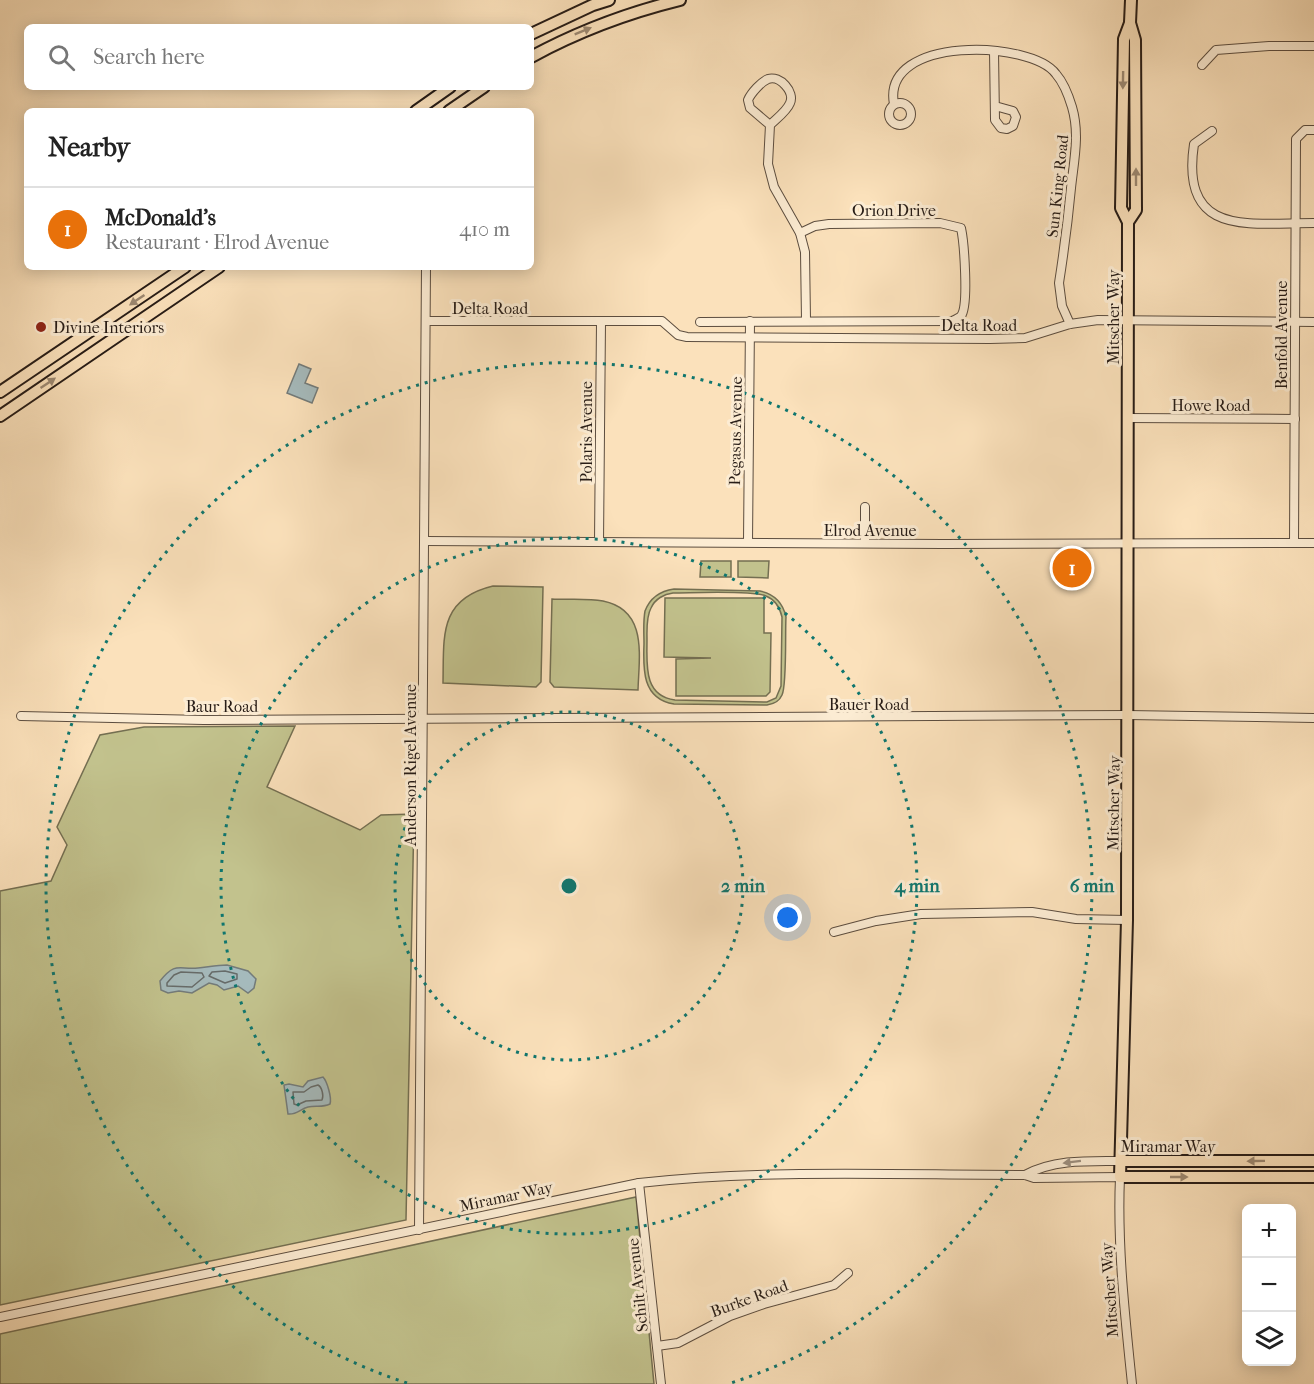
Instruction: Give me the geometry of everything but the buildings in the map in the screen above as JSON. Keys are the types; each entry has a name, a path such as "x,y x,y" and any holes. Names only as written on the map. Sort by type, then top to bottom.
{"main road":[{"path":"534,33 609,0"},
{"path":"534,55 565,38 600,24 680,0"},
{"name":"Mitscher Way","path":"1120,1177 1127,920 1128,222 1136,210 1135,40 1130,23 1131,0"},
{"path":"420,108 446,90"},
{"path":"453,108 480,90"},
{"path":"0,392 181,270"},
{"path":"0,416 215,270"},
{"name":"Miramar Way","path":"1122,1161 1314,1161"},
{"name":"Miramar Way","path":"1120,1177 1314,1177"}],"street":[{"path":"1202,66 1216,50 1269,46 1314,46"},
{"name":"Sun King Road","path":"894,104 895,82 904,69 917,60 950,50 1012,53 1036,60 1056,73 1071,105 1078,132 1059,283 1062,306 1070,324"},
{"path":"994,51 994,106"},
{"path":"770,125 750,108 748,100 766,80 774,78 790,92 791,97 789,106 770,125 768,164 774,187 801,233 805,252 806,320"},
{"name":"Benfold Avenue","path":"1294,543 1296,139 1305,130 1314,130"},
{"path":"1212,131 1194,144 1191,161 1192,181 1201,201 1212,214 1237,223 1314,223"},
{"name":"Orion Drive","path":"801,233 815,226 828,224 940,224 961,228 964,240 965,306 960,317 952,321"},
{"name":"Anderson Rigel Avenue","path":"419,1230 426,270"},
{"name":"Delta Road","path":"427,321 662,321 678,334 687,337 1025,338 1070,324 1098,320 1314,321"},
{"name":"Pegasus Avenue","path":"748,542 750,321"},
{"name":"Delta Road","path":"700,322 952,321"},
{"name":"Polaris Avenue","path":"599,542 601,322"},
{"name":"Howe Road","path":"1127,418 1294,419"},
{"path":"865,507 865,543"},
{"name":"Elrod Avenue","path":"425,541 1314,543"},
{"name":"Bauer Road","path":"423,718 1128,715 1314,718"},
{"name":"Baur Road","path":"21,716 204,720 423,718"},
{"path":"834,933 876,921 921,914 1032,912 1076,919 1127,920"},
{"name":"Miramar Way","path":"1025,1175 1034,1170 1072,1161 1122,1161"},
{"name":"Miramar Way","path":"0,1317 639,1183 693,1177 763,1175 1120,1177"},
{"name":"Mitscher Way","path":"1120,1177 1122,1297 1132,1384"},
{"name":"Schilt Avenue","path":"639,1183 661,1384"},
{"name":"Burke Road","path":"657,1346 678,1343 730,1316 772,1301 834,1285 848,1273"}],"green space":[{"path":"701,561 731,561 731,577 700,577"},
{"path":"738,561 769,561 768,578 738,577"},
{"path":"493,586 543,587 541,682 536,687 443,683 445,636 453,610 462,600 475,592"},
{"path":"669,590 760,591 770,594 777,600 783,607 786,617 785,681 778,701 767,705 674,704 656,696 650,689 645,673 644,615 653,599","holes":["748,593 766,596 775,602 782,617 781,686 776,698 767,702 675,700 657,692 652,686 647,668 648,615 655,602 670,594"]},
{"path":"665,598 764,598 764,633 771,633 770,692 766,696 676,696 676,659 711,658 664,657"},
{"path":"552,599 603,601 617,606 628,614 638,636 638,690 554,687 550,682"},
{"path":"295,726 267,787 360,830 381,815 414,814 406,1220 0,1305 0,891 51,881 67,845 57,827 100,735 144,727"},
{"path":"636,1197 654,1384 0,1384 0,1334"}],"water":[{"path":"299,364 311,369 305,383 318,388 312,403 287,393"},
{"path":"227,965 248,971 256,979 254,988 248,993 238,986 224,990 209,983 192,993 179,991 168,993 161,990 160,981 174,969"},
{"path":"323,1077 329,1090 330,1104 308,1107 294,1114 288,1114 284,1085 303,1087 308,1081"}],"place":[{"name":"Divine Interiors","path":"41,327"},
{"name":"McDonald's","path":"1072,568"}]}
